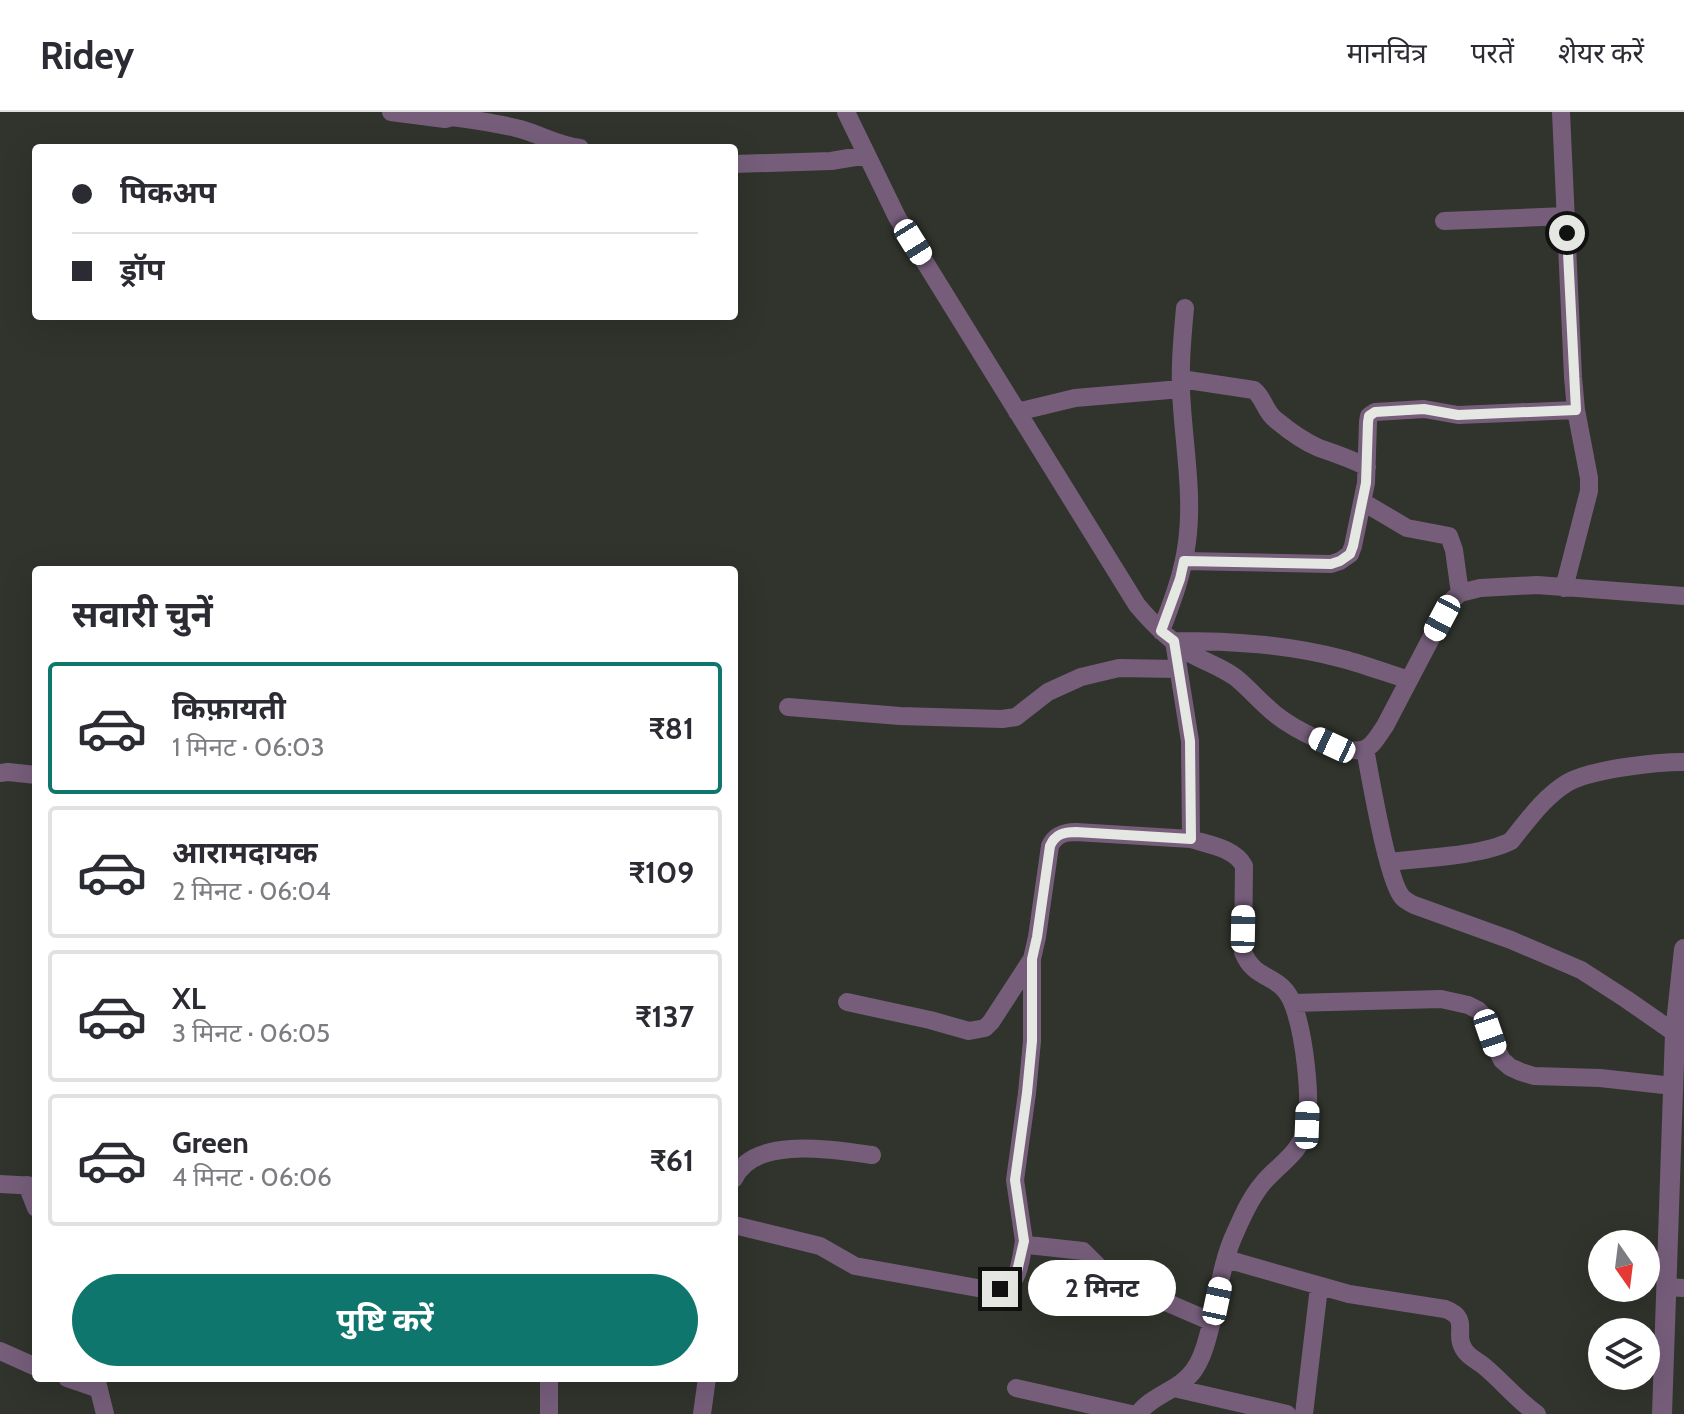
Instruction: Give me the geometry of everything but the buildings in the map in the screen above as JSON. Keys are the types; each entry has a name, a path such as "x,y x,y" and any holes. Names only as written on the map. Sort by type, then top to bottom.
{"street":[{"path":"391,112 438,119 453,114 500,124 559,144"},
{"path":"846,112 897,217 1137,605 1155,627 1191,654 1237,679 1277,716 1298,729 1332,745 1349,750 1365,749 1385,726 1450,602 1460,593 1480,588 1537,585 1684,596"},
{"path":"1561,112 1576,410 1589,478 1589,491 1564,588"},
{"path":"738,164 831,161 867,155"},
{"path":"1444,221 1566,216"},
{"path":"1185,308 1181,384 1189,504 1184,561 1168,636 1190,741 1191,839"},
{"path":"1017,412 1075,398 1181,384 1254,390 1268,414 1277,421 1318,447 1367,467"},
{"path":"1184,561 1331,564 1350,554 1363,502 1369,416 1375,412 1424,409 1458,415 1576,410"},
{"path":"1363,502 1407,528 1449,536 1460,593"},
{"path":"1168,636 1299,650 1343,659 1409,680"},
{"path":"788,707 900,716 1002,719 1016,717 1048,692 1081,677 1119,668 1177,669"},
{"path":"1365,749 1389,862 1396,887 1403,898 1581,970 1675,1033"},
{"path":"1389,862 1485,850 1504,844 1511,841 1544,800 1566,783 1640,765 1684,762"},
{"path":"0,773 32,775"},
{"path":"738,1226 820,1246 855,1266 983,1289 1007,1287 1016,1276 1024,1241 1015,1180 1032,1041 1032,959 1053,840 1065,832 1191,839 1233,854 1244,866 1243,952 1247,962 1263,976 1276,980 1286,989 1293,1003 1303,1041 1307,1125 1297,1149 1256,1192 1231,1242 1212,1322 1197,1367 1174,1388 1149,1402 1138,1414"},
{"path":"1662,1414 1675,1288 1673,1086 1684,949"},
{"path":"847,1002 977,1031 991,1022 1032,959"},
{"path":"1293,1003 1441,999 1478,1010 1485,1017 1502,1060 1521,1072 1534,1076 1600,1078 1673,1086"},
{"path":"738,1172 750,1159 790,1149 833,1149 872,1155"},
{"path":"0,1184 31,1186"},
{"path":"1024,1241 1034,1247 1083,1251 1103,1271 1124,1284 1212,1322"},
{"path":"1226,1259 1319,1287 1455,1313 1460,1320 1460,1340 1464,1350 1537,1414"},
{"path":"1304,1414 1319,1287"},
{"path":"0,1351 32,1365"},
{"path":"549,1382 549,1414"},
{"path":"702,1414 706,1382"},
{"path":"98,1384 105,1414"},
{"path":"1016,1388 1131,1414"},
{"path":"1174,1388 1287,1414"}],"route":[{"path":"1000,1289 1012,1283 1016,1276 1024,1241 1015,1180 1032,1041 1032,959 1050,846 1058,835 1065,832 1191,839 1190,741 1174,641 1161,631 1184,561 1331,564 1350,554 1366,483 1369,416 1375,412 1424,409 1458,415 1576,410 1567,233"}]}
